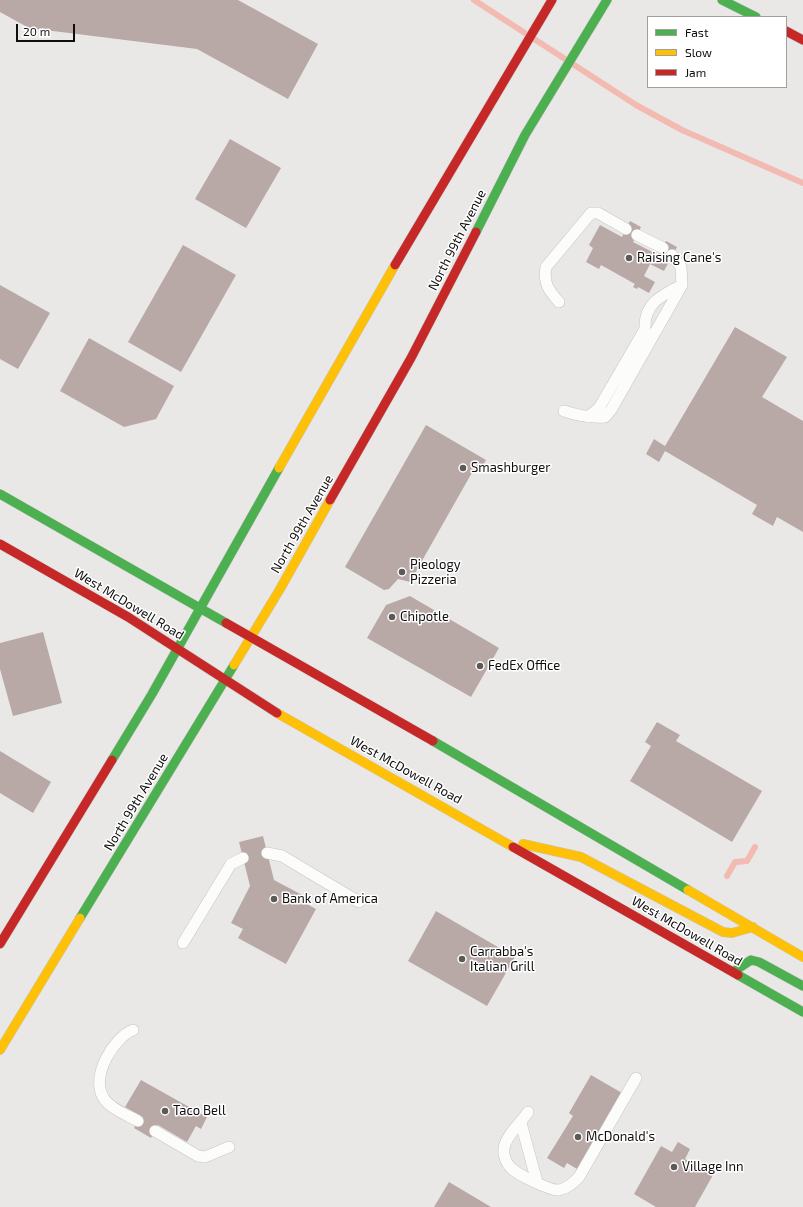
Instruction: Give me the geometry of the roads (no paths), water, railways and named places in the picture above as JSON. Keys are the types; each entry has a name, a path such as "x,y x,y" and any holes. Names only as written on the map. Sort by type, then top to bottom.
{"main road":[{"name":"North 99th Avenue","path":"0,1050 226,680 411,358 522,142 606,0"},
{"path":"722,0 754,16"},
{"path":"0,944 178,648 366,315 552,1"},
{"path":"787,32 803,40"},
{"path":"0,494 803,956"},
{"name":"West McDowell Road","path":"0,544 128,617 178,648 258,702 803,1012"},
{"path":"503,840 581,857 723,932 732,933 753,927"},
{"path":"733,972 751,960 759,962 803,986"}],"lane":[{"path":"560,302 547,289 544,276 546,268 582,222 591,213 598,213 626,229"},
{"path":"564,411 580,417 605,417 611,410 682,285 681,267 667,251 637,234"},
{"path":"588,417 599,408 645,328 644,318 651,306 657,299 682,285"},
{"path":"267,853 282,856 359,902"},
{"path":"183,943 231,864 243,858"},
{"path":"133,1030 118,1039 102,1067 99,1078 101,1092 104,1098 113,1106 138,1121"},
{"path":"528,1112 506,1141 503,1149 504,1157 511,1168 546,1187 558,1190 570,1186 579,1177 636,1078"},
{"path":"521,1123 537,1182"},
{"path":"155,1131 198,1156 205,1157 230,1147"}],"waterway":[{"path":"474,0 636,105 682,130 803,183"},
{"path":"727,876 735,862 747,861 755,847"}],"place":[{"name":"Raising Cane's","path":"629,258"},
{"name":"Smashburger","path":"463,468"},
{"name":"Pieology Pizzeria","path":"402,572"},
{"name":"Chipotle","path":"392,617"},
{"name":"FedEx Office","path":"480,666"},
{"name":"Bank of America","path":"274,899"},
{"name":"Carrabba's Italian Grill","path":"462,959"},
{"name":"Taco Bell","path":"165,1111"},
{"name":"McDonald's","path":"578,1137"},
{"name":"Village Inn","path":"674,1167"}]}
